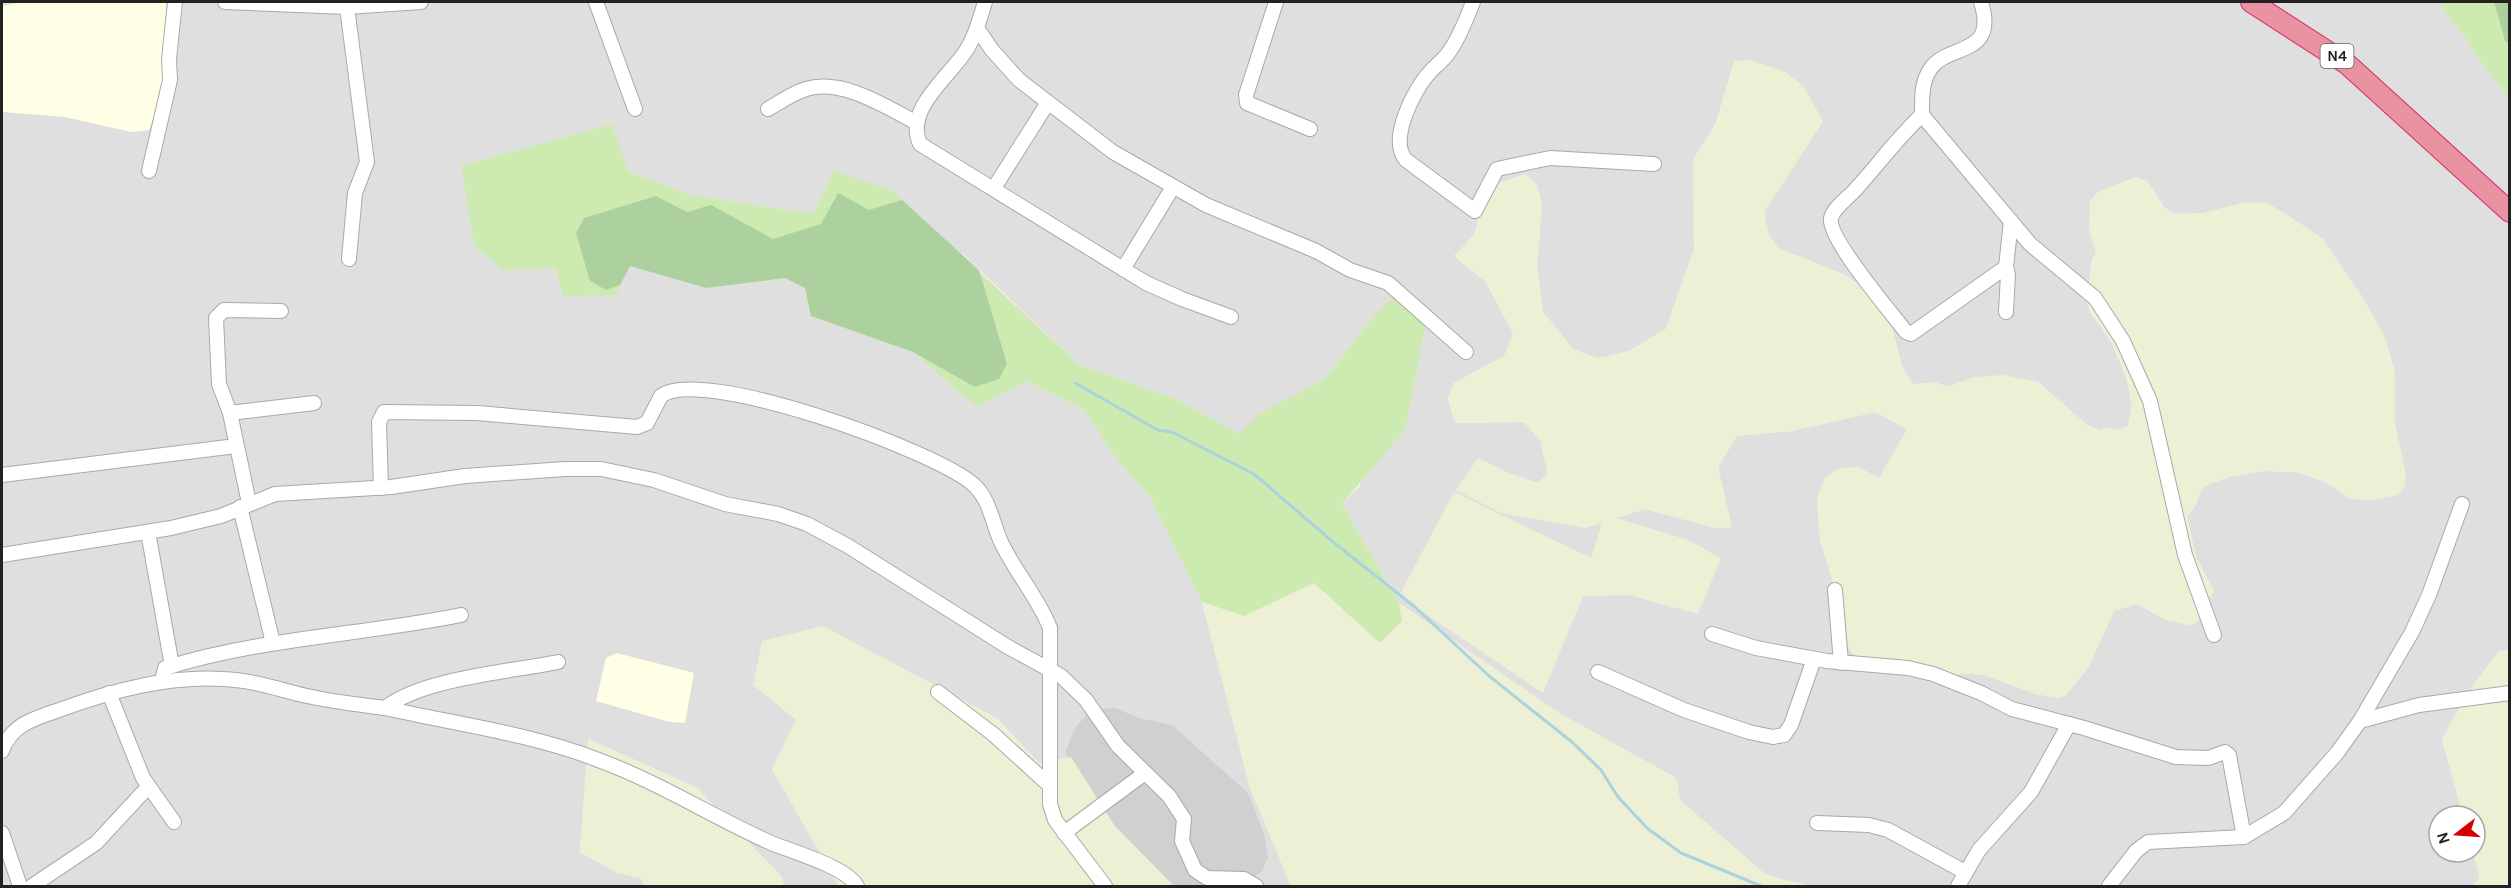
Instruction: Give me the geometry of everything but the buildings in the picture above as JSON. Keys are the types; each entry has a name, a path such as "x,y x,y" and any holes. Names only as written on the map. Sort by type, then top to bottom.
{"highway":[{"name":"N4","path":"2251,2 2350,60"},
{"name":"N4","path":"2272,2 2350,60 2510,195"},
{"name":"N4","path":"2417,118 2510,212"}],"street":[{"path":"149,171 170,80 169,59 175,2"},
{"path":"225,2 347,7 421,2"},
{"path":"596,2 635,109"},
{"path":"985,2 977,28 965,53 933,92 917,123 920,144 1123,269 1182,299 1231,317"},
{"path":"1276,2 1246,95 1247,103 1310,129"},
{"path":"1473,2 1452,48 1429,73 1407,112 1399,143 1406,160 1475,211 1497,169 1550,158 1654,164"},
{"path":"1981,2 1984,20 1978,38 1971,48 1939,60 1931,68 1922,93 1922,115 2011,221 2047,260 2095,298 2123,341 2150,402 2185,555 2214,635"},
{"path":"347,7 367,162 355,193 349,259"},
{"path":"977,28 1004,65 1047,104 1113,152 1173,187 1243,221 1316,251 1350,270 1388,283 1466,352"},
{"path":"768,109 805,89 822,87 845,90 917,123"},
{"path":"994,188 1047,104"},
{"path":"1922,115 1900,134 1854,192 1835,210 1832,226 1842,248 1906,332 1911,334 2006,267"},
{"path":"1123,269 1173,187"},
{"path":"2006,312 2008,274 2006,267 2011,221"},
{"path":"273,643 245,505 230,413 219,384 218,313 224,310 281,311"},
{"path":"381,488 380,416 388,411 534,417 637,427 647,423 666,391 722,393 787,406 913,451 974,485 989,506 1001,542 1041,605 1050,628 1048,784 1055,820 1105,886"},
{"path":"230,413 314,403"},
{"path":"2,475 236,446"},
{"path":"2,555 148,532 221,516 245,505 282,493 381,488 465,476 565,469 601,469 654,480 725,504 778,514 807,524 848,546 1071,683 1118,746 1169,796 1184,819 1182,841 1200,875 1207,878 1244,879 1256,886"},
{"path":"2109,886 2136,850 2148,842 2244,837 2272,821 2290,807 2337,753 2360,721 2416,623 2462,504"},
{"path":"148,532 172,666"},
{"path":"1835,590 1841,663"},
{"path":"162,681 163,669 273,643 422,623 461,615"},
{"path":"1712,634 1756,648 1814,659 1899,667 1932,674 1981,693 2012,709 2069,723 2176,757 2208,758 2225,752 2229,755 2244,837"},
{"path":"1598,672 1684,710 1749,732 1773,736 1784,735 1791,725 1814,659"},
{"path":"385,708 401,698 454,682 558,662"},
{"path":"2,751 4,730 109,693 162,681 188,678 245,681 503,734 601,760 697,804 767,842 844,873 857,886"},
{"path":"938,692 993,734 1048,784"},
{"path":"109,693 148,787 174,822"},
{"path":"2360,721 2419,705 2510,693"},
{"path":"1958,886 1979,850 2031,792 2069,723"},
{"path":"1064,833 1145,773"},
{"path":"32,886 96,843 148,787"},
{"path":"1817,823 1869,825 1888,830 1965,872"},
{"path":"2,833 20,886"}],"shaded area":[{"path":"2,2 2439,2 2509,97 2509,650 2499,651 2472,686 2442,739 2460,804 2427,804 2427,864 2476,864 2480,878 2473,886 1810,886 1766,875 1680,800 1676,778 1559,713 1399,603 1342,504 1360,486 1398,291 1373,317 1324,380 1261,413 1239,435 1178,400 1078,364 962,253 813,214 691,195 628,171 503,269 629,266 706,288 785,278 805,288 811,316 913,352 1026,381 1085,410 1108,448 1151,499 1202,602 1250,788 1291,886 1174,886 1039,764 997,718 796,720 772,769 839,886 784,886 782,877 697,788 589,739 580,852 617,873 641,878 645,886 2,886","holes":["1734,61 1823,121 1764,212 1769,235 1778,248 1841,273 1879,297 1892,328 1902,366 1912,385 1935,382 1947,387 1975,377 2038,382 2087,425 2101,431 2117,430 2128,426 2132,406 2127,380 2111,341 2090,312 2087,299 2092,260 2096,252 2089,229 2147,181 2165,208 2174,214 2203,213 2247,202 2283,212 2323,239 2395,372 2395,424 2406,476 2351,499 2327,483 2297,472 2264,471 2232,476 2207,485 2201,490 2196,505 2187,516 2196,557 2214,591 2189,625 2166,620 2137,604 2114,611 2088,668 2066,695 2059,698 2036,694 1984,675 1963,673 1940,680 1905,673 1839,601 1820,541 1817,499 1858,467 1879,478 1908,429 1875,412 1792,431 1737,436 1718,467 1731,527 1716,528 1645,509 1585,528 1509,473 1538,483 1548,474 1540,440 1524,422 1455,423 1448,399 1454,383 1505,356 1513,333 1485,281 1454,256 1474,235 1496,184 1526,174 1542,205 1537,266 1543,312 1573,349 1597,358 1629,351 1666,329 1694,249 1693,160 1716,123"]},
{"path":"22,2 166,2 167,78 149,130 131,132 65,117 2,112 2,6"},
{"path":"1750,60 1786,72 1804,87 1823,121 1764,212 1769,235 1778,248 1841,273 1879,297 1892,328 1902,366 1913,384 1935,382 1947,387 1975,377 2003,375 2038,382 2087,425 2101,431 2106,427 2117,430 2128,426 2132,406 2127,380 2111,341 2087,304 2090,274 2096,252 2089,229 2090,201 2099,191 2136,177 2147,181 2165,208 2174,214 2203,213 2247,202 2268,203 2323,239 2364,299 2386,340 2395,372 2395,424 2406,476 2404,488 2398,495 2370,500 2350,499 2327,483 2297,472 2264,471 2232,476 2207,485 2201,490 2196,505 2187,516 2196,557 2214,591 2197,622 2190,625 2166,620 2146,607 2133,604 2114,611 2088,668 2066,695 2059,698 2036,694 1984,675 1963,673 1940,680 1905,673 1872,673 1849,649 1839,601 1820,541 1817,499 1825,477 1839,468 1858,467 1879,478 1907,429 1875,412 1792,431 1737,436 1718,467 1732,527 1716,528 1645,509 1616,518 1688,540 1721,558 1698,614 1629,595 1583,596 1543,693 1399,596 1454,492 1591,558 1602,523 1585,528 1501,513 1456,490 1478,458 1509,473 1538,483 1548,473 1540,440 1524,422 1455,423 1448,399 1454,383 1504,356 1513,333 1485,281 1454,256 1474,235 1481,210 1496,184 1526,174 1537,184 1542,205 1537,266 1543,312 1573,349 1597,358 1605,357 1629,351 1666,329 1694,249 1693,160 1716,123 1734,61"},
{"path":"1314,583 1341,609 1402,621 1399,603 1559,713 1676,778 1680,800 1766,875 1810,886 1291,886 1250,788 1202,602 1244,616"},
{"path":"823,626 997,718 1039,763 1071,757 1114,825 1174,886 839,886 772,769 796,720 753,685 762,641"},
{"path":"2509,650 2509,886 2473,886 2480,877 2476,864 2487,864 2487,804 2460,804 2442,739 2472,686 2499,651"},
{"path":"617,653 694,673 685,723 670,722 596,701 606,658"},
{"path":"1115,708 1139,718 1172,725 1248,793 1264,834 1268,857 1262,871 1242,886 1173,886 1139,862 1065,753 1075,728 1091,710"},
{"path":"588,739 697,788 782,877 784,886 645,886 641,878 617,873 580,852"}],"green space":[{"path":"2439,2 2494,2 2505,40 2509,43 2509,97 2498,85"},
{"path":"2494,2 2509,2 2509,43 2505,41"},
{"path":"612,124 628,171 691,195 813,214 834,171 893,191 1078,364 1178,400 1239,434 1260,413 1324,380 1373,317 1398,291 1427,318 1405,430 1342,504 1399,603 1402,621 1380,643 1314,583 1244,616 1202,602 1151,499 1108,448 1085,410 1026,381 977,407 913,352 811,316 805,288 785,278 706,288 630,266 616,295 563,296 556,268 503,270 474,244 461,166"},
{"path":"838,193 869,210 902,200 979,270 1007,364 999,379 975,387 913,352 811,316 805,288 785,278 706,288 630,266 620,285 606,290 590,281 576,233 584,218 656,196 687,212 711,205 773,239 821,224"}],"waterway":[{"path":"1075,383 1158,430 1172,432 1254,474 1332,541 1415,607 1488,675 1572,742 1601,770 1618,797 1647,828 1681,853 1761,886"}]}
